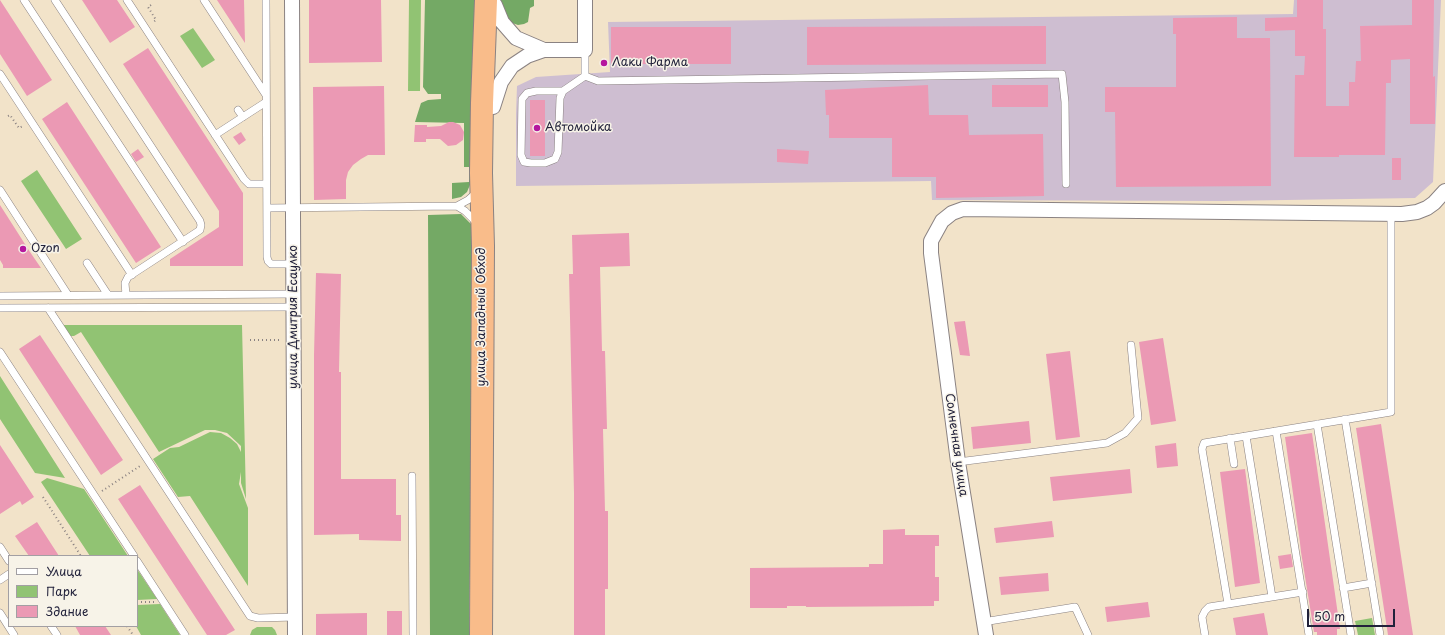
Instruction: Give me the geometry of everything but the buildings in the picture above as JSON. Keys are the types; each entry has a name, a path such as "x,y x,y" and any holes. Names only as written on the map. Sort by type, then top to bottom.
{"highway":[{"name":"улица Западный Обход","path":"492,2 494,635"},
{"name":"улица Западный Обход","path":"481,635 482,102 492,2"}],"street":[{"name":"улица Дмитрия Есаулко","path":"292,0 295,635"},
{"path":"493,107 501,82 512,66 527,56 544,50 585,50 585,0"},
{"path":"492,2 502,22 516,38 544,50"},
{"name":"Солнечная улица","path":"984,628 958,462 931,253 931,241 942,221 952,213 963,209 1402,214 1417,212 1427,208 1445,191"}],"lane":[{"path":"24,0 183,242"},
{"path":"55,0 200,221 201,225 200,230 126,280 126,295"},
{"path":"127,0 246,182 249,184 266,184"},
{"path":"204,0 266,98"},
{"path":"266,0 267,257 271,264 294,264"},
{"path":"585,50 586,76"},
{"path":"0,74 132,275"},
{"path":"586,76 598,81 1062,74 1065,102 1066,184"},
{"path":"563,91 560,98 558,152 555,159 545,163 524,162 522,155 522,99 527,93 536,91 563,91 586,76"},
{"path":"215,135 243,117 266,98"},
{"path":"238,110 243,117"},
{"path":"267,208 457,206 468,200 477,192 481,185"},
{"path":"0,190 68,295"},
{"path":"457,206 472,217 482,234"},
{"path":"1228,604 1202,449 1204,443 1391,412 1391,213"},
{"path":"87,263 108,295"},
{"path":"0,296 126,295 294,301"},
{"path":"0,308 294,301"},
{"path":"48,308 250,616 258,618 295,617"},
{"path":"958,462 1107,443 1125,432 1138,418 1131,345"},
{"path":"0,352 133,555"},
{"path":"1345,419 1380,635"},
{"path":"1317,424 1351,635"},
{"path":"1276,431 1310,635"},
{"path":"1246,436 1272,597"},
{"path":"1230,438 1234,464"},
{"path":"412,476 413,635"},
{"path":"0,547 8,559"},
{"path":"138,563 185,635"},
{"path":"1343,588 1372,583"},
{"path":"1205,635 1202,617 1209,607 1302,592"},
{"path":"984,628 1075,607 1088,635"},
{"path":"0,613 8,626"}],"path":[{"path":"151,5 148,7 156,20"},
{"path":"8,116 10,115 19,128"},
{"path":"250,340 281,340"},
{"path":"94,496 148,460"},
{"path":"42,496 80,555"},
{"path":"138,602 164,602"}],"shaded area":[{"path":"1294,0 1441,0 1433,182 1415,198 1221,201 932,200 931,181 516,186 517,86 536,77 610,72 608,22 1293,14"}],"green space":[{"path":"409,0 421,0 420,91 408,91"},
{"path":"425,0 474,0 474,172 467,192 461,197 452,199 452,183 469,182 469,167 464,167 464,123 415,122 421,103 428,100 441,99 441,94 428,94 423,87"},
{"path":"500,0 534,0 534,6 530,8 528,22 518,25 509,22"},
{"path":"193,28 215,60 202,68 180,36"},
{"path":"37,170 82,239 66,249 21,181"},
{"path":"461,214 471,224 472,423 469,635 430,635 428,215"},
{"path":"63,325 242,325 246,499 241,483 241,472 239,484 248,508 248,586 190,496 178,497 153,459 170,448 179,447 210,432 221,433 230,438 237,444 241,452 241,446 227,433 215,430 205,430 159,452 81,332 74,336 70,336"},
{"path":"0,376 65,478 35,473 0,419"},
{"path":"47,478 84,489 127,555 89,555 41,482"},
{"path":"138,570 157,599 138,600"},
{"path":"160,604 180,635 141,635 137,627 138,627 138,605"},
{"path":"1372,618 1375,635 1358,635 1355,621"},
{"path":"257,627 272,627 277,635 250,635 252,630"}],"place":[{"name":"Лаки Фарма","path":"604,63"},
{"name":"Автомойка","path":"537,128"},
{"name":"Ozon","path":"23,249"}]}
